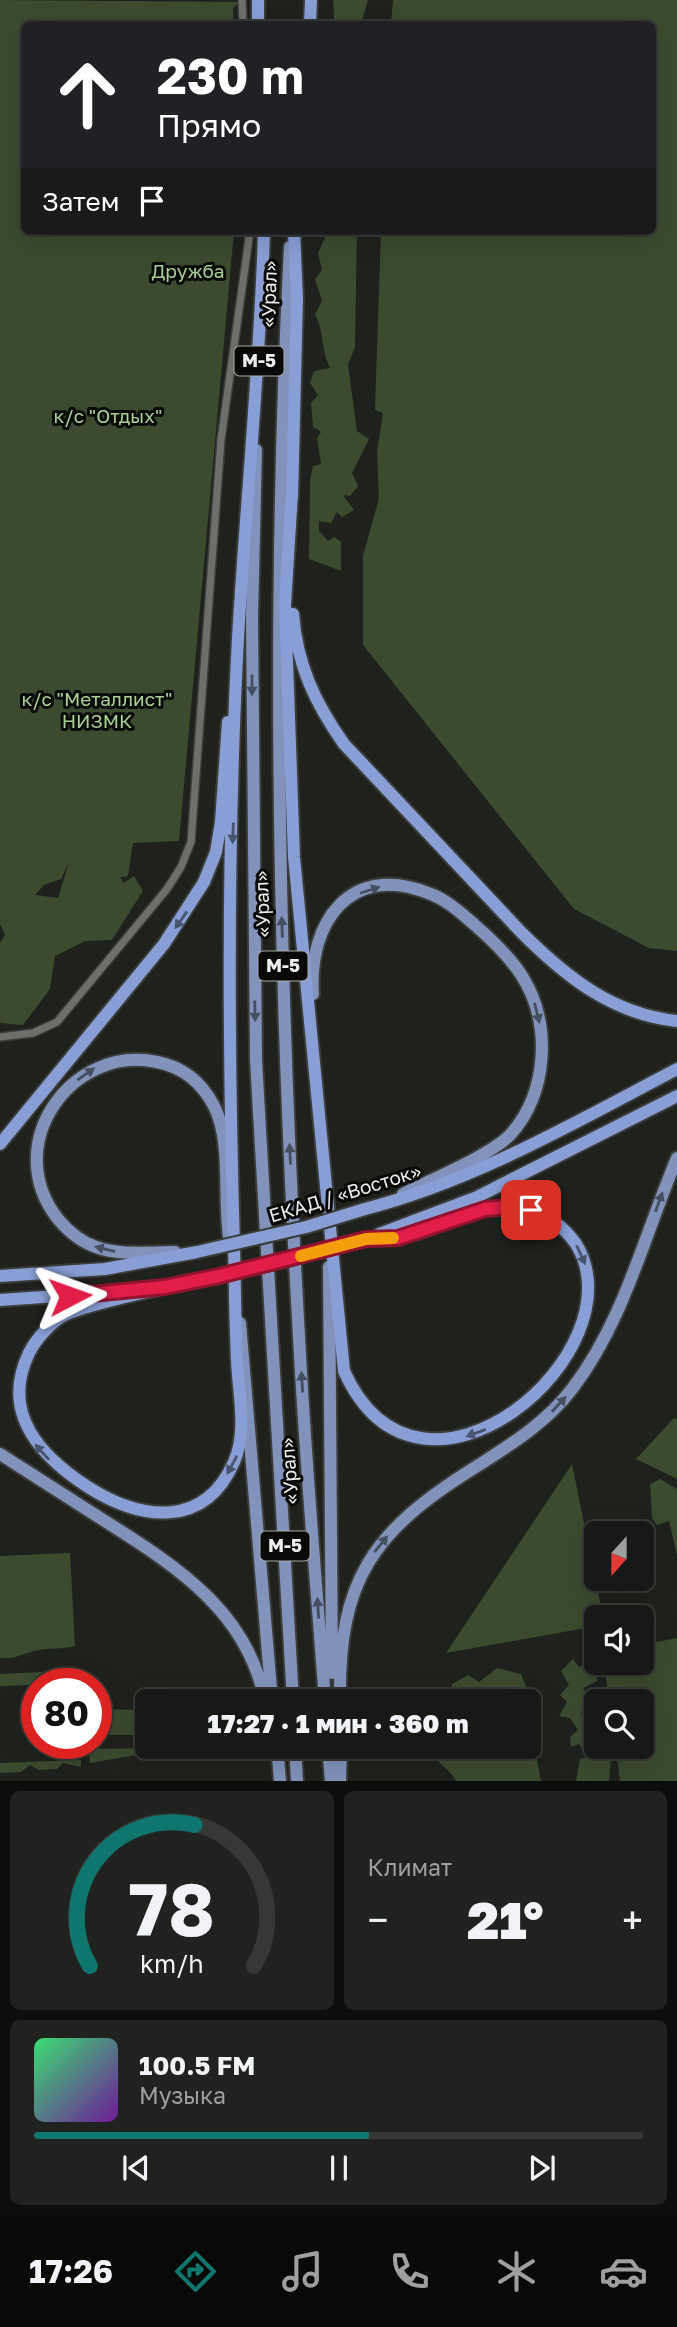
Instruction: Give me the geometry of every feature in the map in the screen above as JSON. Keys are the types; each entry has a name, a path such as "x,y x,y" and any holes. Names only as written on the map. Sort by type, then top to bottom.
{"highway":[{"path":"258,0 258,21"},
{"path":"310,21 311,0"},
{"name":"«Урал»","path":"255,424 264,235"},
{"path":"293,235 297,298 292,603 299,654 312,694 344,744 552,963 579,985 602,998 633,1012 677,1020"},
{"path":"0,1144 164,944 204,882 216,852 238,642 248,476 255,424"},
{"path":"292,492 285,605 299,923 344,1371 369,1412 408,1435 422,1439 458,1438 496,1424 515,1411 549,1376 584,1322 589,1287 581,1253 561,1227 531,1210 511,1207 485,1209 398,1238 366,1239"},
{"path":"238,642 228,1025 234,1263 237,1301 242,1429 231,1469 213,1492 192,1506 175,1512 142,1512 102,1496 51,1461 36,1446 21,1412 20,1374 34,1343 64,1315 171,1286 284,1261 366,1239 477,1197 677,1096"},
{"name":"ЕКАД / «Восток»","path":"0,1276 105,1269 197,1252 306,1227 381,1205 451,1181 529,1147 677,1069"},
{"path":"0,1300 171,1286"}],"main road":[{"name":"«Урал»","path":"293,235 279,618 281,876 299,1337 324,1689"},
{"name":"«Урал»","path":"255,424 257,471 252,631 256,1060 292,1689"},
{"path":"316,1082 312,965 317,939 324,922 348,898 388,885 431,894 492,940 524,978 534,999 542,1038 539,1077 526,1114 501,1143 381,1205"},
{"path":"197,1252 125,1252 96,1247 64,1226 41,1194 33,1163 34,1148 43,1121 69,1088 99,1066 134,1058 169,1065 192,1078 205,1091 222,1130 227,1225 234,1263"},
{"path":"340,1689 342,1634 355,1588 365,1566 404,1518 426,1500 526,1434 571,1390 599,1349 622,1302 677,1158"},
{"path":"329,1242 332,1689"},
{"path":"237,1301 245,1355 271,1689"},
{"path":"0,1454 146,1547 202,1589 239,1632 263,1689"},
{"path":"278,1759 280,1781"},
{"path":"296,1759 297,1781"},
{"path":"329,1759 331,1781"},
{"path":"336,1759 338,1781"},
{"path":"338,1781 340,1759"}],"street":[{"path":"242,0 243,21"},
{"path":"2,1037 33,1033 57,1022 167,889 181,867 191,842 221,440 249,235"}],"green space":[{"path":"0,0 239,2 233,9 234,21 21,21 21,235 234,235 179,841 133,843 128,876 120,877 124,883 134,876 143,891 112,940 85,941 55,956 50,989 23,1025 0,1023 0,943 5,935 0,924","holes":["69,862 58,898 35,895 44,885 61,879"]},
{"path":"333,0 368,0 362,21 333,21"},
{"path":"393,0 677,0 677,951 649,948 574,909 363,645 363,556 379,498 377,452 383,413 375,410 381,235 656,235 656,21 391,21"},
{"path":"326,235 357,235 355,347 348,365 357,431 369,439 352,473 358,486 350,496 343,495 354,510 342,517 337,512 331,523 319,521 319,531 328,541 334,537 341,542 341,571 309,559 310,481 313,466 321,464 317,438 321,432 313,427 311,403 318,395 310,383 314,371 330,368 315,314 322,301 315,279 322,270 318,253"},
{"path":"674,1418 677,1419 677,1479 636,1459"},
{"path":"572,1464 584,1523 584,1591 598,1591 601,1605 584,1605 584,1628 446,1653"},
{"path":"660,1479 677,1489 677,1555 669,1521 657,1525 652,1518 650,1484"},
{"path":"70,1553 75,1646 0,1658 0,1556"},
{"path":"677,1638 677,1781 620,1781 618,1759 654,1759 654,1689 607,1689 606,1675 654,1675 654,1643"},
{"path":"573,1659 579,1667 584,1665 584,1675 596,1675 597,1681 583,1688 584,1710 581,1713 584,1751 579,1744 571,1747 570,1737 578,1730 570,1718 559,1716 567,1702 560,1695 569,1685 561,1671"},
{"path":"497,1668 521,1674 527,1689 451,1689 452,1684 468,1675 479,1682"},
{"path":"21,1673 21,1685 0,1686 0,1674"},
{"path":"112,1709 135,1710 135,1735 112,1735"},
{"path":"135,1748 135,1755 90,1763 90,1759 112,1759 112,1749"},
{"path":"437,1759 536,1759 541,1781 456,1781"},
{"path":"580,1759 611,1759 609,1781 576,1781"},
{"path":"81,1760 81,1767 63,1763 57,1769 39,1770 30,1765 21,1772 0,1773 0,1763"}],"slow traffic":[{"path":"301,1256 366,1239 393,1238"}],"route":[{"path":"70,1296 165,1287 219,1276 366,1239 398,1238 485,1209 511,1207 531,1210"}],"park label":[{"name":"Дружба","path":"188,271"},
{"name":"к/с \"Отдых\"","path":"108,416"},
{"name":"к/с \"Металлист\" НИЗМК","path":"97,710"}]}
